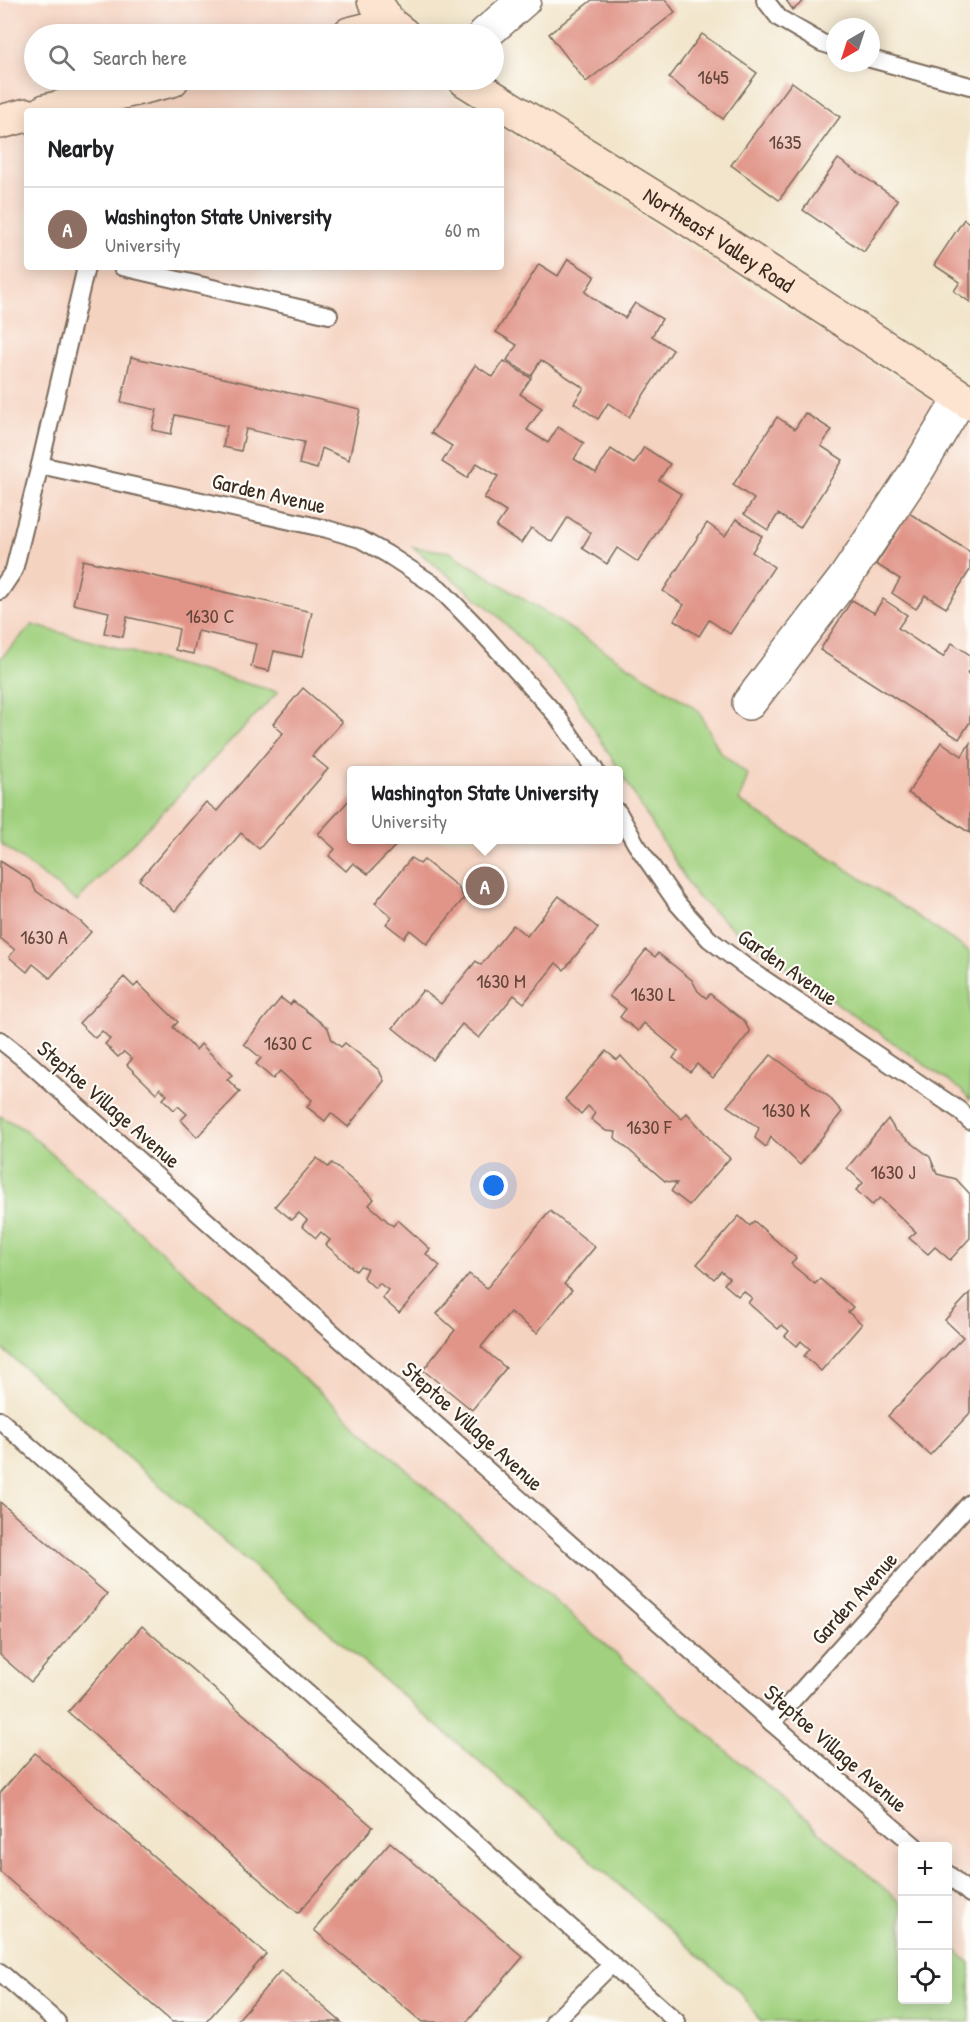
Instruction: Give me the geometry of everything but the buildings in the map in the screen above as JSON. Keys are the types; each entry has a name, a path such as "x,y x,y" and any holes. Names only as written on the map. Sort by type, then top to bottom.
{"street":[{"path":"496,24 524,0"},
{"path":"69,108 85,106 139,90"},
{"name":"Northeast Valley Road","path":"481,90 669,207 966,400"},
{"path":"0,122 24,116"},
{"path":"750,703 845,578 966,400"}],"lane":[{"path":"765,0 780,18 826,44"},
{"path":"880,61 970,86"},
{"path":"0,591 15,570 85,270"},
{"path":"135,270 329,315"},
{"name":"Garden Avenue","path":"40,465 327,529 360,539 439,588 480,628 557,716 592,766"},
{"name":"Garden Avenue","path":"623,821 636,844 677,903 709,939 746,967 959,1110 970,1121"},
{"name":"Steptoe Village Avenue","path":"0,1040 429,1417 772,1723 910,1842"},
{"path":"0,1420 677,2022"},
{"name":"Garden Avenue","path":"772,1723 970,1503"},
{"path":"952,1878 970,1894"},
{"path":"554,2022 612,1964"},
{"path":"0,1972 57,2022"}],"shaded area":[{"path":"0,0 351,0 365,24 24,24 24,90 442,90 470,108 24,108 24,270 504,270 504,130 970,425 970,2022 761,2022 741,1993 0,1347"}],"green space":[{"path":"413,547 450,552 698,710 720,752 748,775 739,801 842,866 970,952 970,1100 961,1090 745,939 696,896 623,776 623,766 617,766 572,693 495,613"},
{"path":"32,625 278,692 77,901 0,843 0,659"},
{"path":"0,1116 24,1129 491,1545 898,1901 898,2004 952,2004 952,1947 970,1963 970,2022 761,2022 741,1993 713,1968 515,1793 0,1347"}],"place":[{"name":"Washington State University","path":"485,886"}]}
